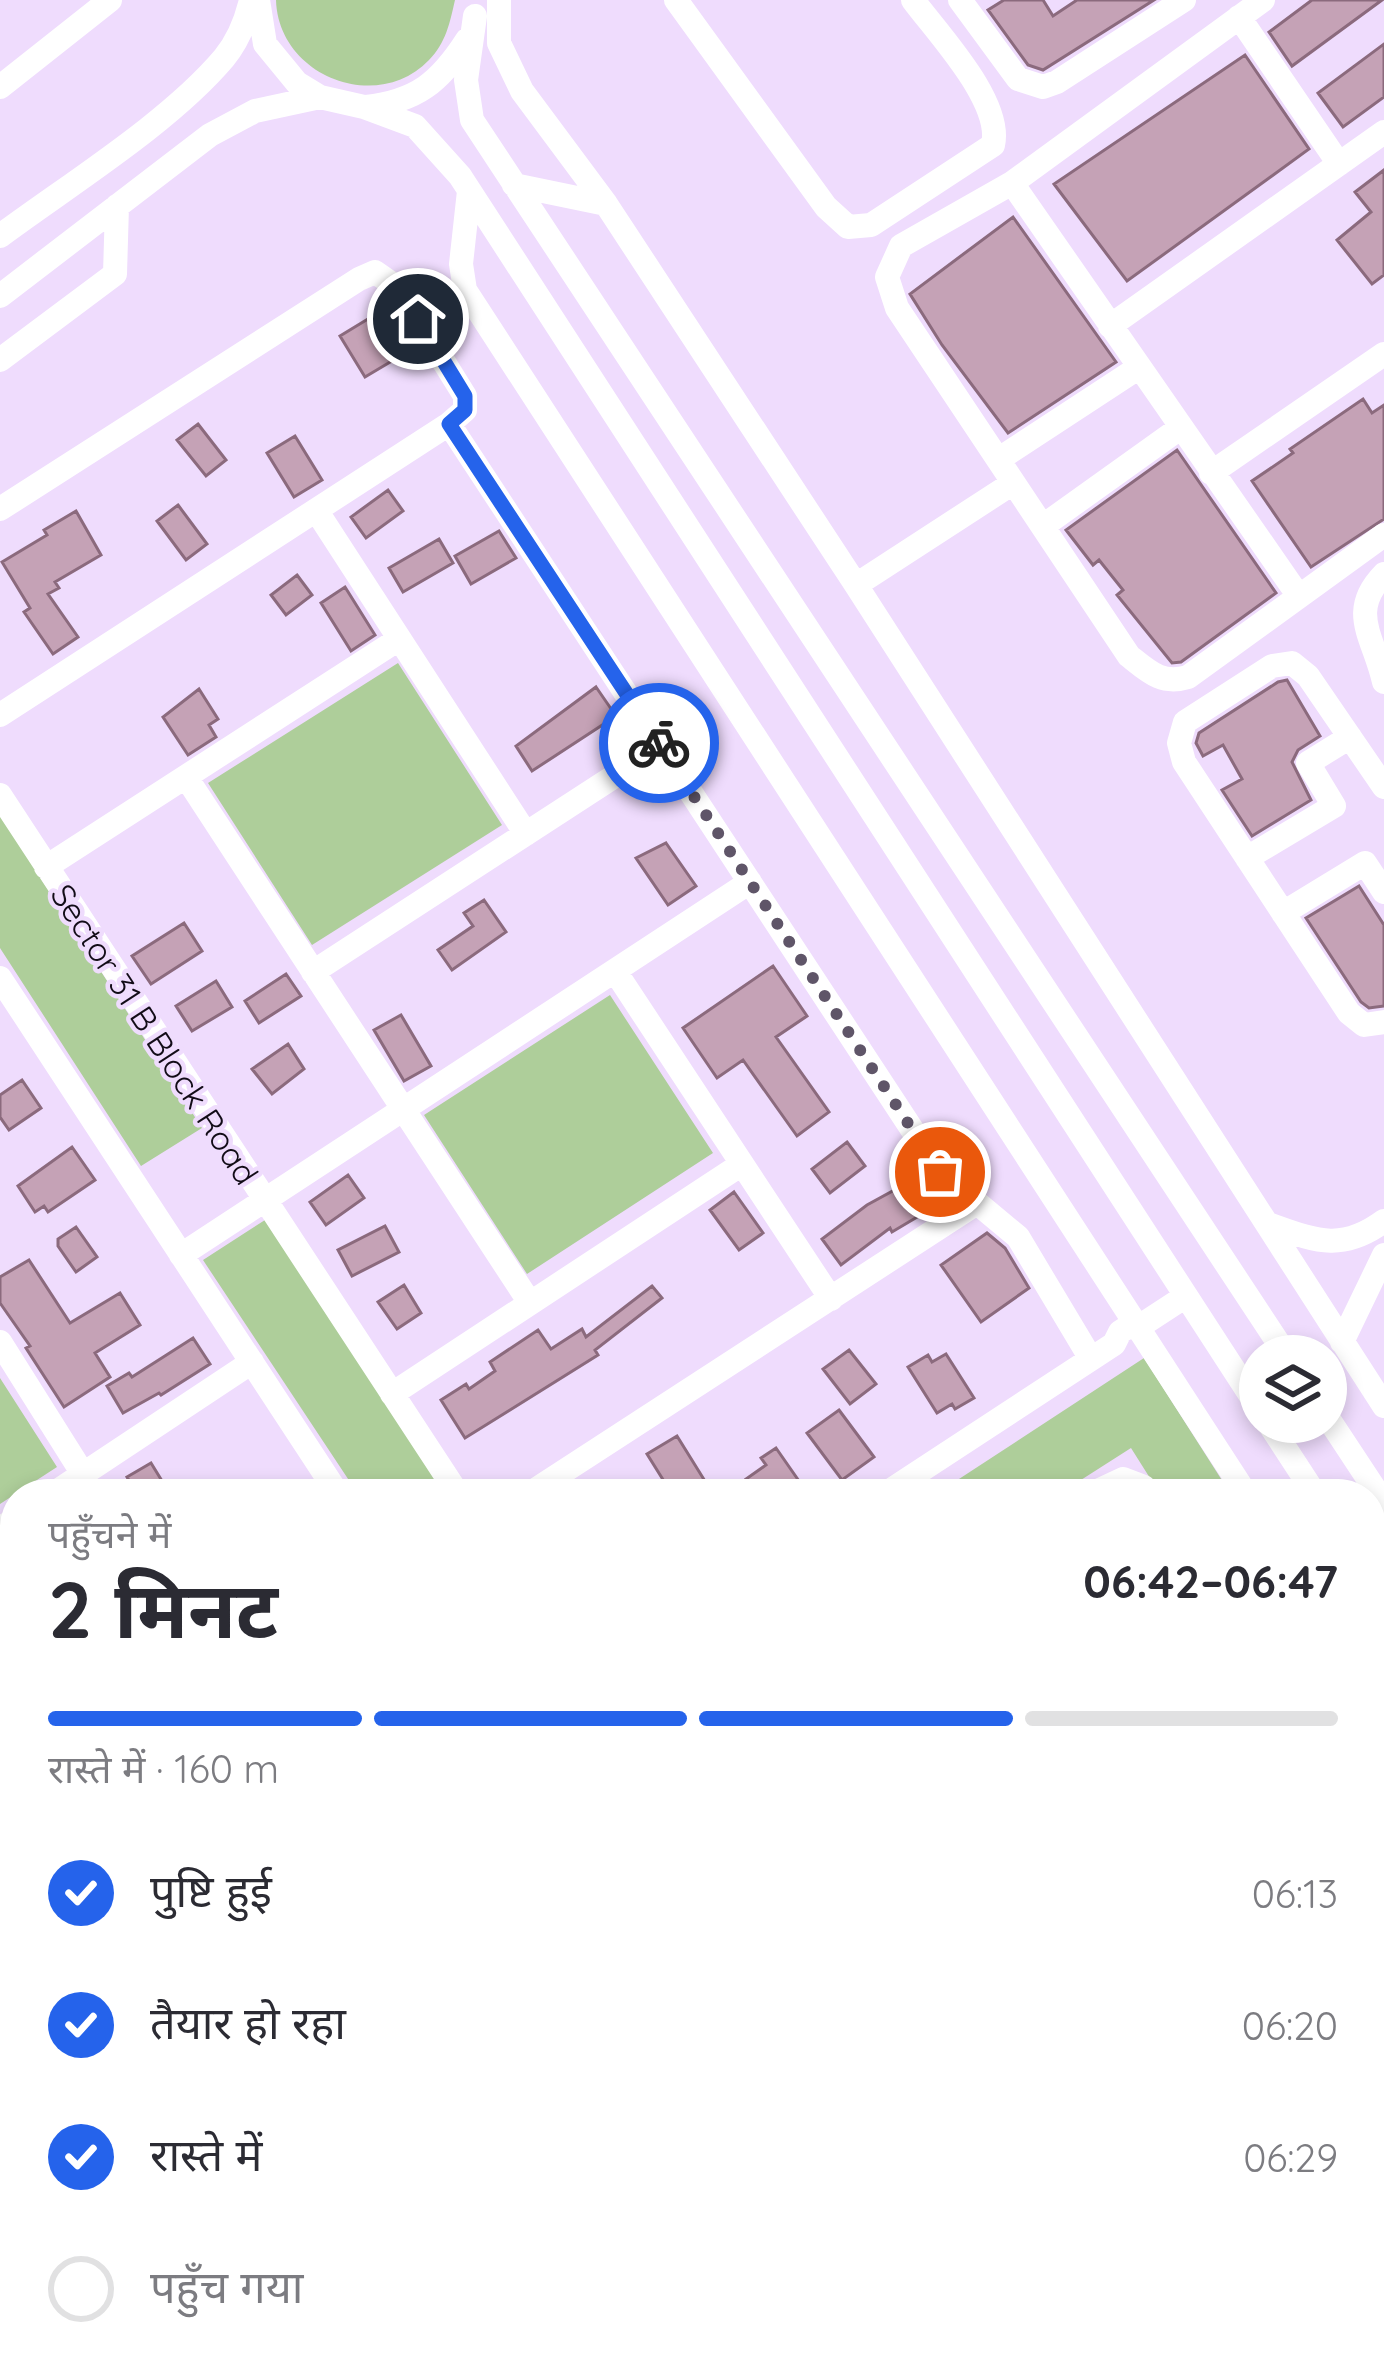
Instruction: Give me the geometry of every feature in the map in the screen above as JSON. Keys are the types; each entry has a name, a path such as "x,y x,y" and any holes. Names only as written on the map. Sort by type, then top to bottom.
{"street":[{"path":"0,87 110,0"},
{"path":"255,0 265,44 297,83 320,98 364,107 415,126 469,191 1239,1378"},
{"path":"0,236 184,99 226,55 255,0"},
{"path":"499,0 499,43 522,91 606,204 856,585 1338,1335"},
{"path":"676,0 826,207 848,227 871,225 993,145 997,129 990,107 913,0"},
{"path":"960,0 1018,79 1043,87 1184,0"},
{"path":"1263,0 1012,183 902,246 887,278 896,308 1012,483 1129,656 1154,676 1172,682 1210,662 1384,536"},
{"path":"364,107 410,98 447,72 469,37 476,8"},
{"path":"476,8 466,80 472,120 1273,1335"},
{"path":"1239,17 1339,164"},
{"path":"0,296 210,135 255,111 320,98"},
{"path":"1110,326 1384,132"},
{"path":"1012,183 1298,595"},
{"path":"514,185 606,204"},
{"path":"469,191 461,264 466,290 1236,1479"},
{"path":"0,360 115,274 117,206"},
{"path":"0,509 375,272 398,288 465,396 465,410 449,424 0,715"},
{"path":"1210,473 1384,353"},
{"path":"999,459 1138,368"},
{"path":"449,424 940,1172 1018,1237 1091,1359"},
{"path":"1042,526 1180,428"},
{"path":"856,585 1012,483"},
{"path":"316,510 526,834"},
{"path":"1384,574 1367,591 1362,616 1384,682"},
{"name":"Sector 31 B Block Road","path":"46,867 399,639"},
{"path":"1384,787 1308,676 1292,664 1272,666 1185,722 1179,743 1184,762 1348,1013 1364,1025 1384,1022"},
{"path":"1247,858 1334,806 1308,763 1349,737"},
{"path":"313,972 661,746"},
{"path":"186,777 530,1303"},
{"name":"Sector 31 B Block Road","path":"0,795 448,1479"},
{"path":"1283,913 1365,863 1384,892"},
{"name":"Sector 31 B Block Road","path":"182,1255 750,881"},
{"path":"615,970 831,1299"},
{"path":"0,978 328,1479"},
{"path":"392,1394 742,1164"},
{"path":"552,1479 976,1203"},
{"path":"1271,1225 1320,1242 1348,1240 1384,1221"},
{"path":"1345,1335 1384,1255"},
{"path":"908,1479 1114,1344 1120,1332 1138,1329 1186,1296"},
{"path":"0,1342 83,1474"},
{"path":"1347,1350 1384,1406"},
{"path":"76,1479 252,1362"},
{"path":"1282,1443 1305,1479"},
{"path":"1344,1443 1368,1479"}],"green space":[{"path":"276,0 455,0 443,39 429,60 407,76 358,85 333,79 293,49 281,26"},
{"path":"398,663 502,825 312,945 208,783"},
{"path":"0,815 202,1128 141,1166 0,948"},
{"path":"610,995 713,1153 527,1274 424,1115"},
{"path":"265,1220 436,1479 348,1479 203,1260"},
{"path":"1144,1358 1221,1479 1151,1479 1131,1448 1082,1479 959,1479"},
{"path":"0,1378 57,1467 39,1479 0,1479"}],"building":[{"path":"1004,0 1043,0 1053,16 1077,0 1154,0 1043,70 1028,65 988,10"},
{"path":"1312,0 1382,0 1292,66 1269,32"},
{"path":"1384,44 1384,97 1343,127 1318,93"},
{"path":"1245,55 1309,149 1127,281 1054,184"},
{"path":"1384,170 1384,275 1372,284 1337,240 1371,212 1355,192"},
{"path":"1013,217 1116,362 1008,433 910,294"},
{"path":"386,308 412,349 365,377 340,336"},
{"path":"1363,399 1372,413 1384,405 1384,519 1311,567 1252,481"},
{"path":"198,424 226,460 206,476 177,440"},
{"path":"295,436 322,480 294,497 267,453"},
{"path":"1177,450 1276,593 1181,662 1172,663 1117,595 1123,590 1099,560 1093,565 1066,530"},
{"path":"388,490 403,511 366,538 351,517"},
{"path":"178,505 207,544 186,560 157,521"},
{"path":"76,511 101,555 55,582 59,588 48,594 78,637 53,654 24,612 30,608 2,562"},
{"path":"499,531 516,558 471,584 455,556"},
{"path":"439,539 453,563 403,592 389,568"},
{"path":"297,575 312,595 286,615 271,595"},
{"path":"345,587 375,635 351,651 321,603"},
{"path":"1287,680 1320,736 1298,750 1292,762 1311,800 1252,836 1222,790 1242,779 1223,745 1203,756 1196,743 1199,733"},
{"path":"596,687 616,716 532,771 516,746"},
{"path":"199,689 218,719 209,725 216,737 188,755 163,717"},
{"path":"666,843 696,886 668,905 636,858"},
{"path":"1359,886 1384,925 1384,1006 1369,1008 1361,1002 1306,918"},
{"path":"484,900 506,932 452,970 438,950 473,926 464,913"},
{"path":"184,923 202,951 151,984 132,956"},
{"path":"773,966 807,1016 776,1037 829,1112 797,1136 743,1060 717,1078 683,1028"},
{"path":"286,974 301,996 259,1023 245,1001"},
{"path":"216,981 232,1007 192,1031 176,1006"},
{"path":"401,1015 431,1066 404,1081 374,1030"},
{"path":"288,1044 304,1069 272,1094 252,1069"},
{"path":"22,1080 41,1108 9,1130 0,1117 0,1095"},
{"path":"847,1142 865,1166 830,1193 812,1169"},
{"path":"72,1147 95,1180 48,1212 44,1206 35,1212 18,1186"},
{"path":"348,1175 364,1198 326,1225 310,1202"},
{"path":"922,1175 944,1201 892,1232 890,1228 841,1265 822,1239 867,1205"},
{"path":"734,1192 763,1233 739,1250 710,1210"},
{"path":"385,1226 399,1252 352,1276 338,1250"},
{"path":"76,1227 97,1257 76,1272 58,1239"},
{"path":"987,1233 1005,1248 1029,1288 981,1322 941,1265"},
{"path":"29,1260 70,1323 120,1293 140,1325 95,1353 110,1377 64,1407 0,1303 0,1277"},
{"path":"404,1285 421,1313 397,1329 378,1302"},
{"path":"652,1286 662,1298 595,1350 598,1355 465,1438 441,1400 495,1371 490,1362 538,1330 551,1349 582,1329 586,1337"},
{"path":"193,1338 210,1364 123,1413 107,1386 129,1373 132,1377"},
{"path":"849,1350 876,1384 850,1404 823,1369"},
{"path":"946,1354 974,1398 937,1413 908,1367 928,1355 932,1362"},
{"path":"839,1410 874,1457 841,1479 807,1433"},
{"path":"677,1436 704,1479 663,1479 647,1454"},
{"path":"776,1448 798,1479 746,1479 766,1465 761,1458"},
{"path":"151,1463 161,1479 128,1479"}],"way so far":[{"path":"659,743 940,1172"}],"route":[{"path":"418,319 465,396 465,410 449,424 659,743"}]}
